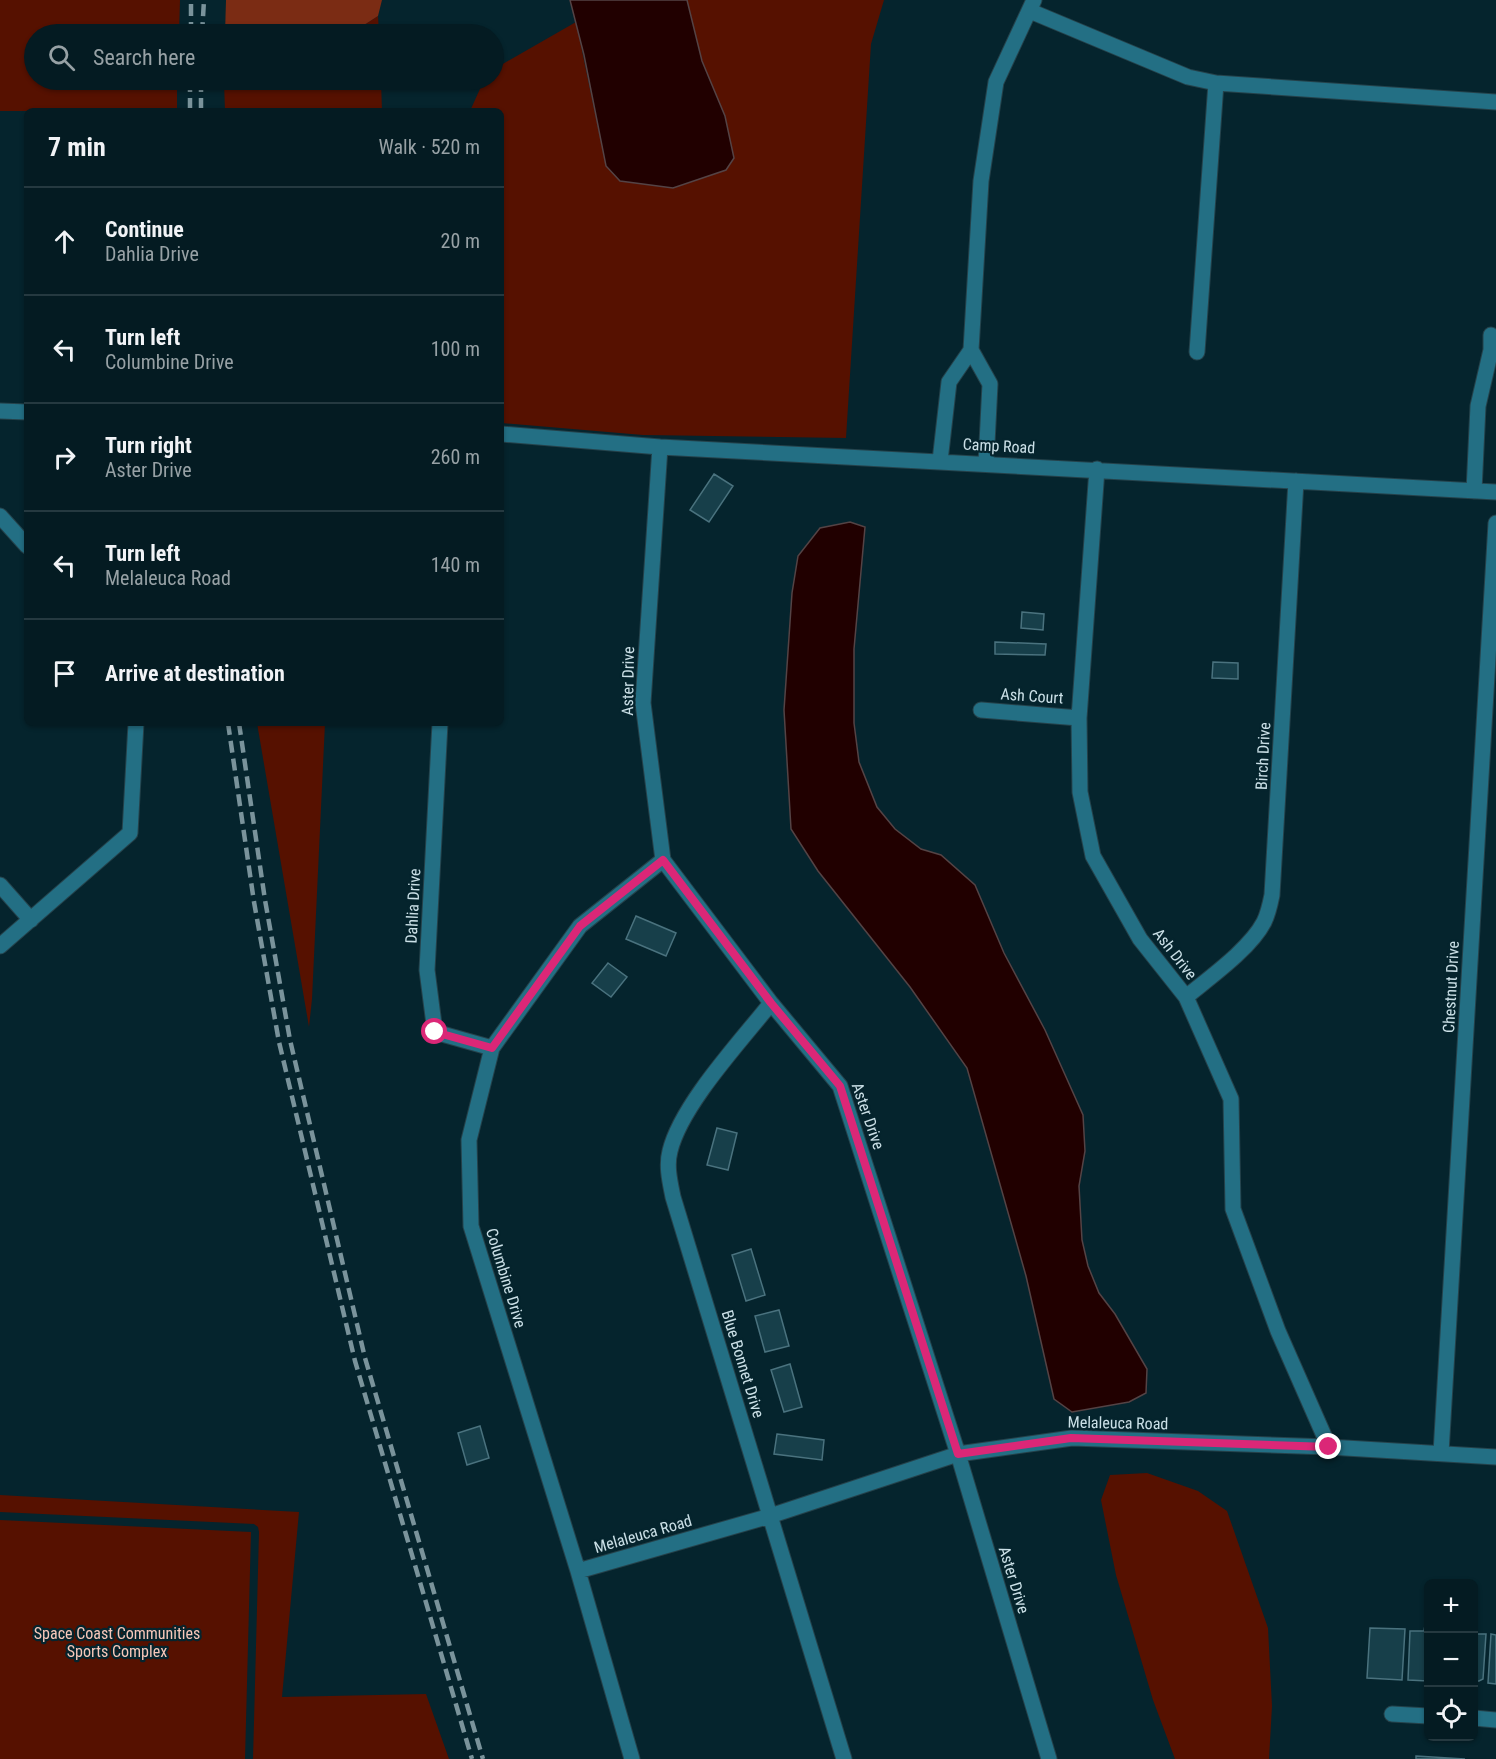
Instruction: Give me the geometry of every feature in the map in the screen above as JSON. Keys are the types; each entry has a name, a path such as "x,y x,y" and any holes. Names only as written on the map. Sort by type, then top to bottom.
{"street":[{"path":"940,461 949,382 971,350 981,181 996,82 1032,5 1188,77 1216,83 1496,102"},
{"path":"1197,352 1216,83"},
{"path":"1474,491 1478,406 1491,350 1491,335"},
{"path":"971,350 990,384 986,463"},
{"path":"0,411 24,412"},
{"name":"Camp Road","path":"504,434 660,447 1496,492"},
{"name":"Aster Drive","path":"660,447 643,703 663,860 771,1003 840,1086 958,1454 1049,1759"},
{"name":"Ash Drive","path":"1097,469 1079,717 1080,792 1093,856 1140,939 1186,997 1231,1099 1233,1209 1278,1331 1329,1447"},
{"name":"Birch Drive","path":"1186,997 1253,938 1263,924 1272,896 1296,481"},
{"path":"0,516 24,543"},
{"name":"Chestnut Drive","path":"1441,1453 1496,524"},
{"name":"Ash Court","path":"981,710 1079,717"},
{"path":"0,946 130,833 136,726"},
{"name":"Dahlia Drive","path":"440,726 428,970 435,1032 492,1048"},
{"name":"Columbine Drive","path":"632,1759 578,1571 471,1226 469,1140 492,1048 580,926 663,860"},
{"path":"0,885 31,920"},
{"name":"Blue Bonnet Drive","path":"771,1003 690,1109 670,1152 669,1172 673,1197 843,1759"},
{"name":"Melaleuca Road","path":"578,1571 771,1516 958,1454 1071,1438 1329,1447 1496,1457"},
{"path":"1392,1714 1424,1716"},
{"path":"1478,1718 1496,1720"}],"green space":[{"path":"0,0 180,0 179,24 24,24 24,90 177,90 177,108 24,108 24,111 0,111"},
{"path":"687,0 884,0 871,44 846,438 643,435 504,423 504,108 471,108 479,90 504,90 504,63 576,22 606,166 725,116 702,61"},
{"path":"378,16 378,24 366,24"},
{"path":"224,90 381,90 382,108 225,108"},
{"path":"258,726 325,726 309,1027"},
{"path":"1147,1473 1198,1491 1227,1511 1268,1628 1272,1706 1269,1759 1175,1759 1153,1700 1116,1575 1101,1500 1110,1475"},
{"path":"0,1495 299,1512 282,1697 426,1694 449,1759 253,1759 259,1532 258,1527 254,1524 0,1512"},
{"name":"Space Coast Communities Sports Complex","path":"0,1520 251,1532 245,1759 0,1759"}],"shaded area":[{"path":"226,0 382,0 378,16 366,24 225,24"},
{"path":"570,0 687,0 702,61 725,116 734,158 726,170 673,188 620,181 606,166 584,55"},
{"path":"850,522 865,527 854,649 854,723 859,762 877,807 895,829 921,849 941,855 975,885 1004,953 1045,1030 1083,1115 1085,1151 1079,1186 1082,1240 1088,1266 1099,1293 1115,1314 1147,1369 1146,1393 1129,1402 1072,1412 1054,1399 1026,1276 967,1068 910,987 818,871 791,829 784,710 792,593 798,556 820,528"}],"building":[{"path":"714,474 733,486 709,522 690,510"},
{"path":"1022,612 1044,614 1043,630 1021,628"},
{"path":"995,642 1046,644 1045,655 995,654"},
{"path":"1213,662 1238,663 1238,679 1212,678"},
{"path":"636,916 676,933 666,956 626,939"},
{"path":"608,963 627,977 611,997 592,983"},
{"path":"717,1128 737,1133 728,1170 707,1165"},
{"path":"751,1249 765,1295 746,1301 732,1255"},
{"path":"779,1310 789,1346 765,1352 755,1316"},
{"path":"790,1364 802,1407 784,1412 771,1370"},
{"path":"480,1426 489,1458 467,1465 458,1433"},
{"path":"777,1434 824,1440 822,1460 774,1454"},
{"path":"1370,1628 1405,1629 1402,1680 1367,1678"},
{"path":"1410,1631 1424,1631 1424,1681 1408,1680"},
{"path":"1478,1634 1486,1634 1483,1679 1479,1681"},
{"path":"1491,1634 1496,1635 1496,1684 1488,1683"},
{"path":"1416,1756 1465,1759 1416,1759"}],"railway":[{"path":"191,0 191,24"},
{"path":"203,24 204,0"},
{"path":"190,90 190,108"},
{"path":"201,90 201,108"},
{"path":"228,726 254,902 279,1042 355,1361 472,1759"},
{"path":"239,726 265,900 290,1040 365,1358 483,1759"}],"route":[{"path":"435,1032 492,1048 580,926 663,860 771,1003 840,1086 958,1454 1071,1438 1329,1447"}]}
